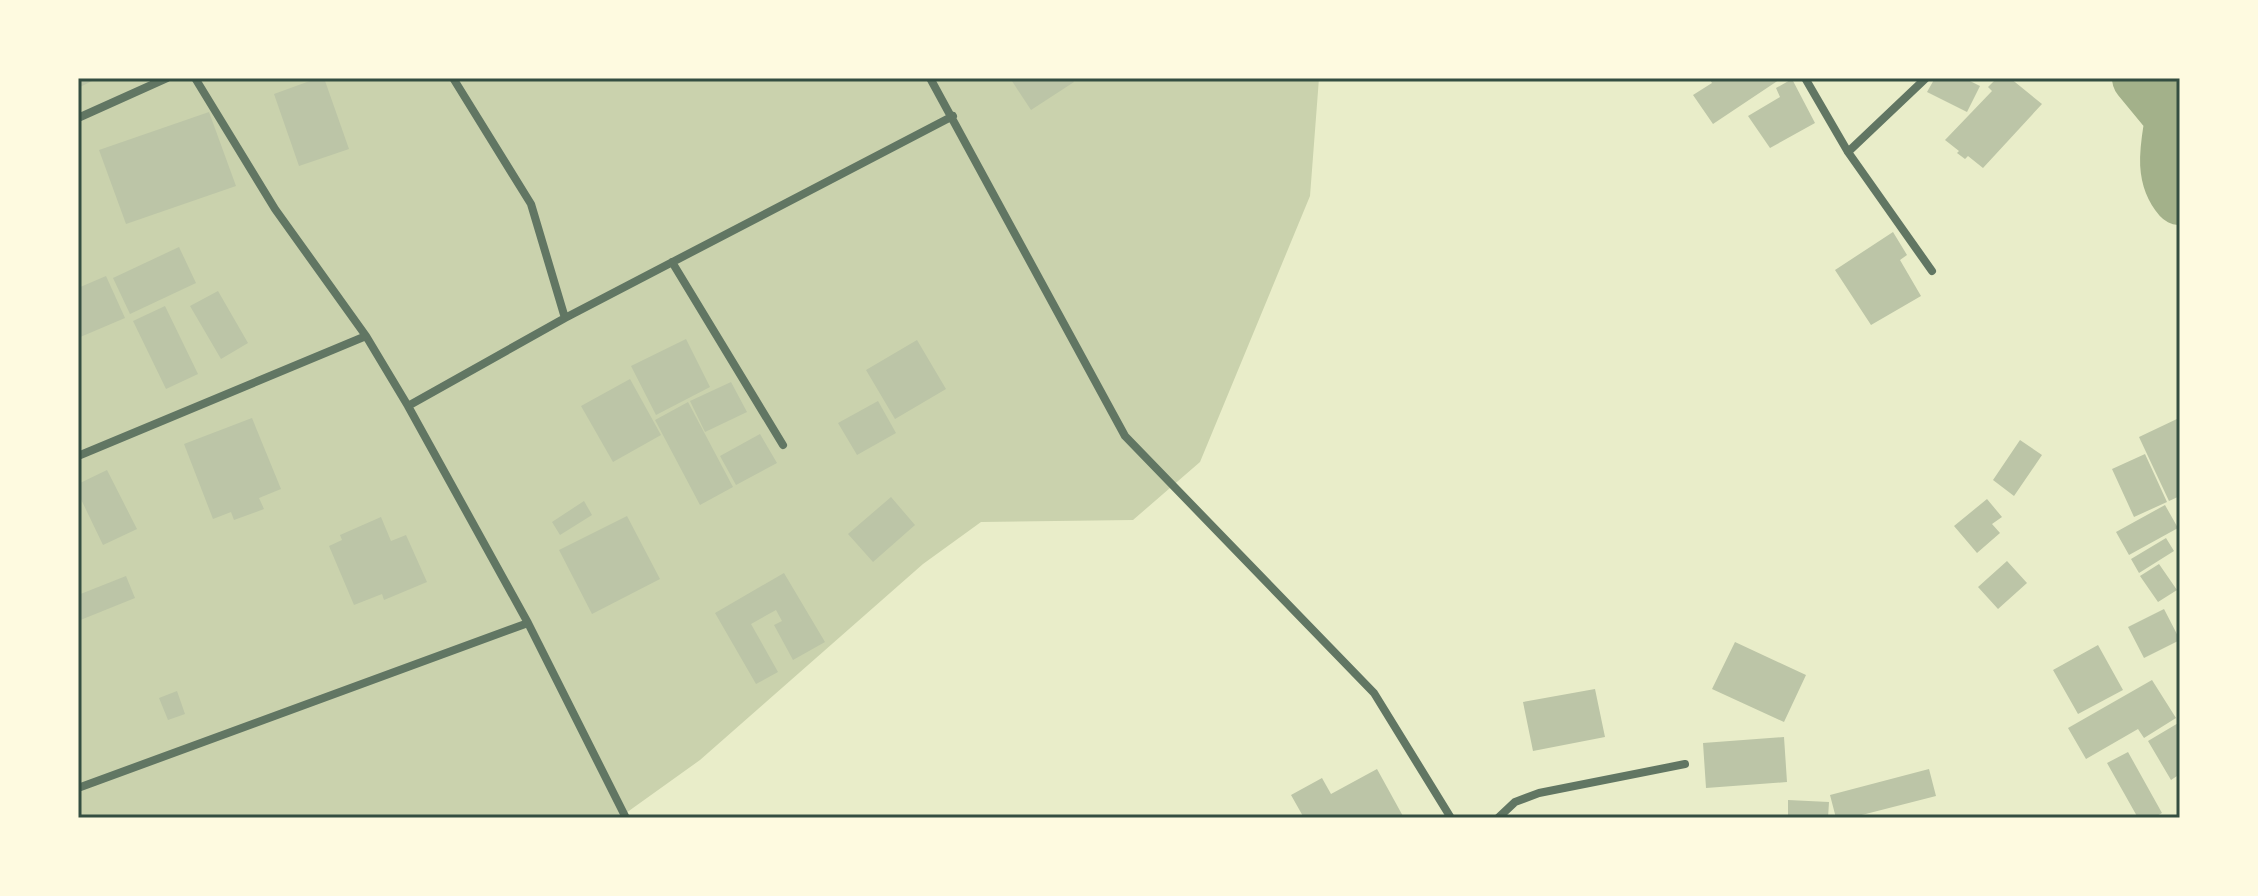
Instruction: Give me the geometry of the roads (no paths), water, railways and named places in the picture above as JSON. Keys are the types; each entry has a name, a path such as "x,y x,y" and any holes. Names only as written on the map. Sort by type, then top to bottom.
{"street":[{"path":"78,118 167,78"},
{"path":"195,78 275,209 366,336 408,406 528,623 626,818"},
{"path":"453,78 531,204 565,318"},
{"path":"930,78 1125,436 1374,693 1451,818"},
{"path":"1805,78 1848,152 1932,271"},
{"path":"1848,152 1926,78"},
{"path":"408,406 565,318 953,116"},
{"path":"672,262 783,445"},
{"path":"78,456 366,336"},
{"path":"78,788 528,623"},
{"path":"1498,818 1515,802 1539,793 1685,764"}],"waterway":[{"path":"2139,78 2172,118 2168,170 2180,198"}]}
